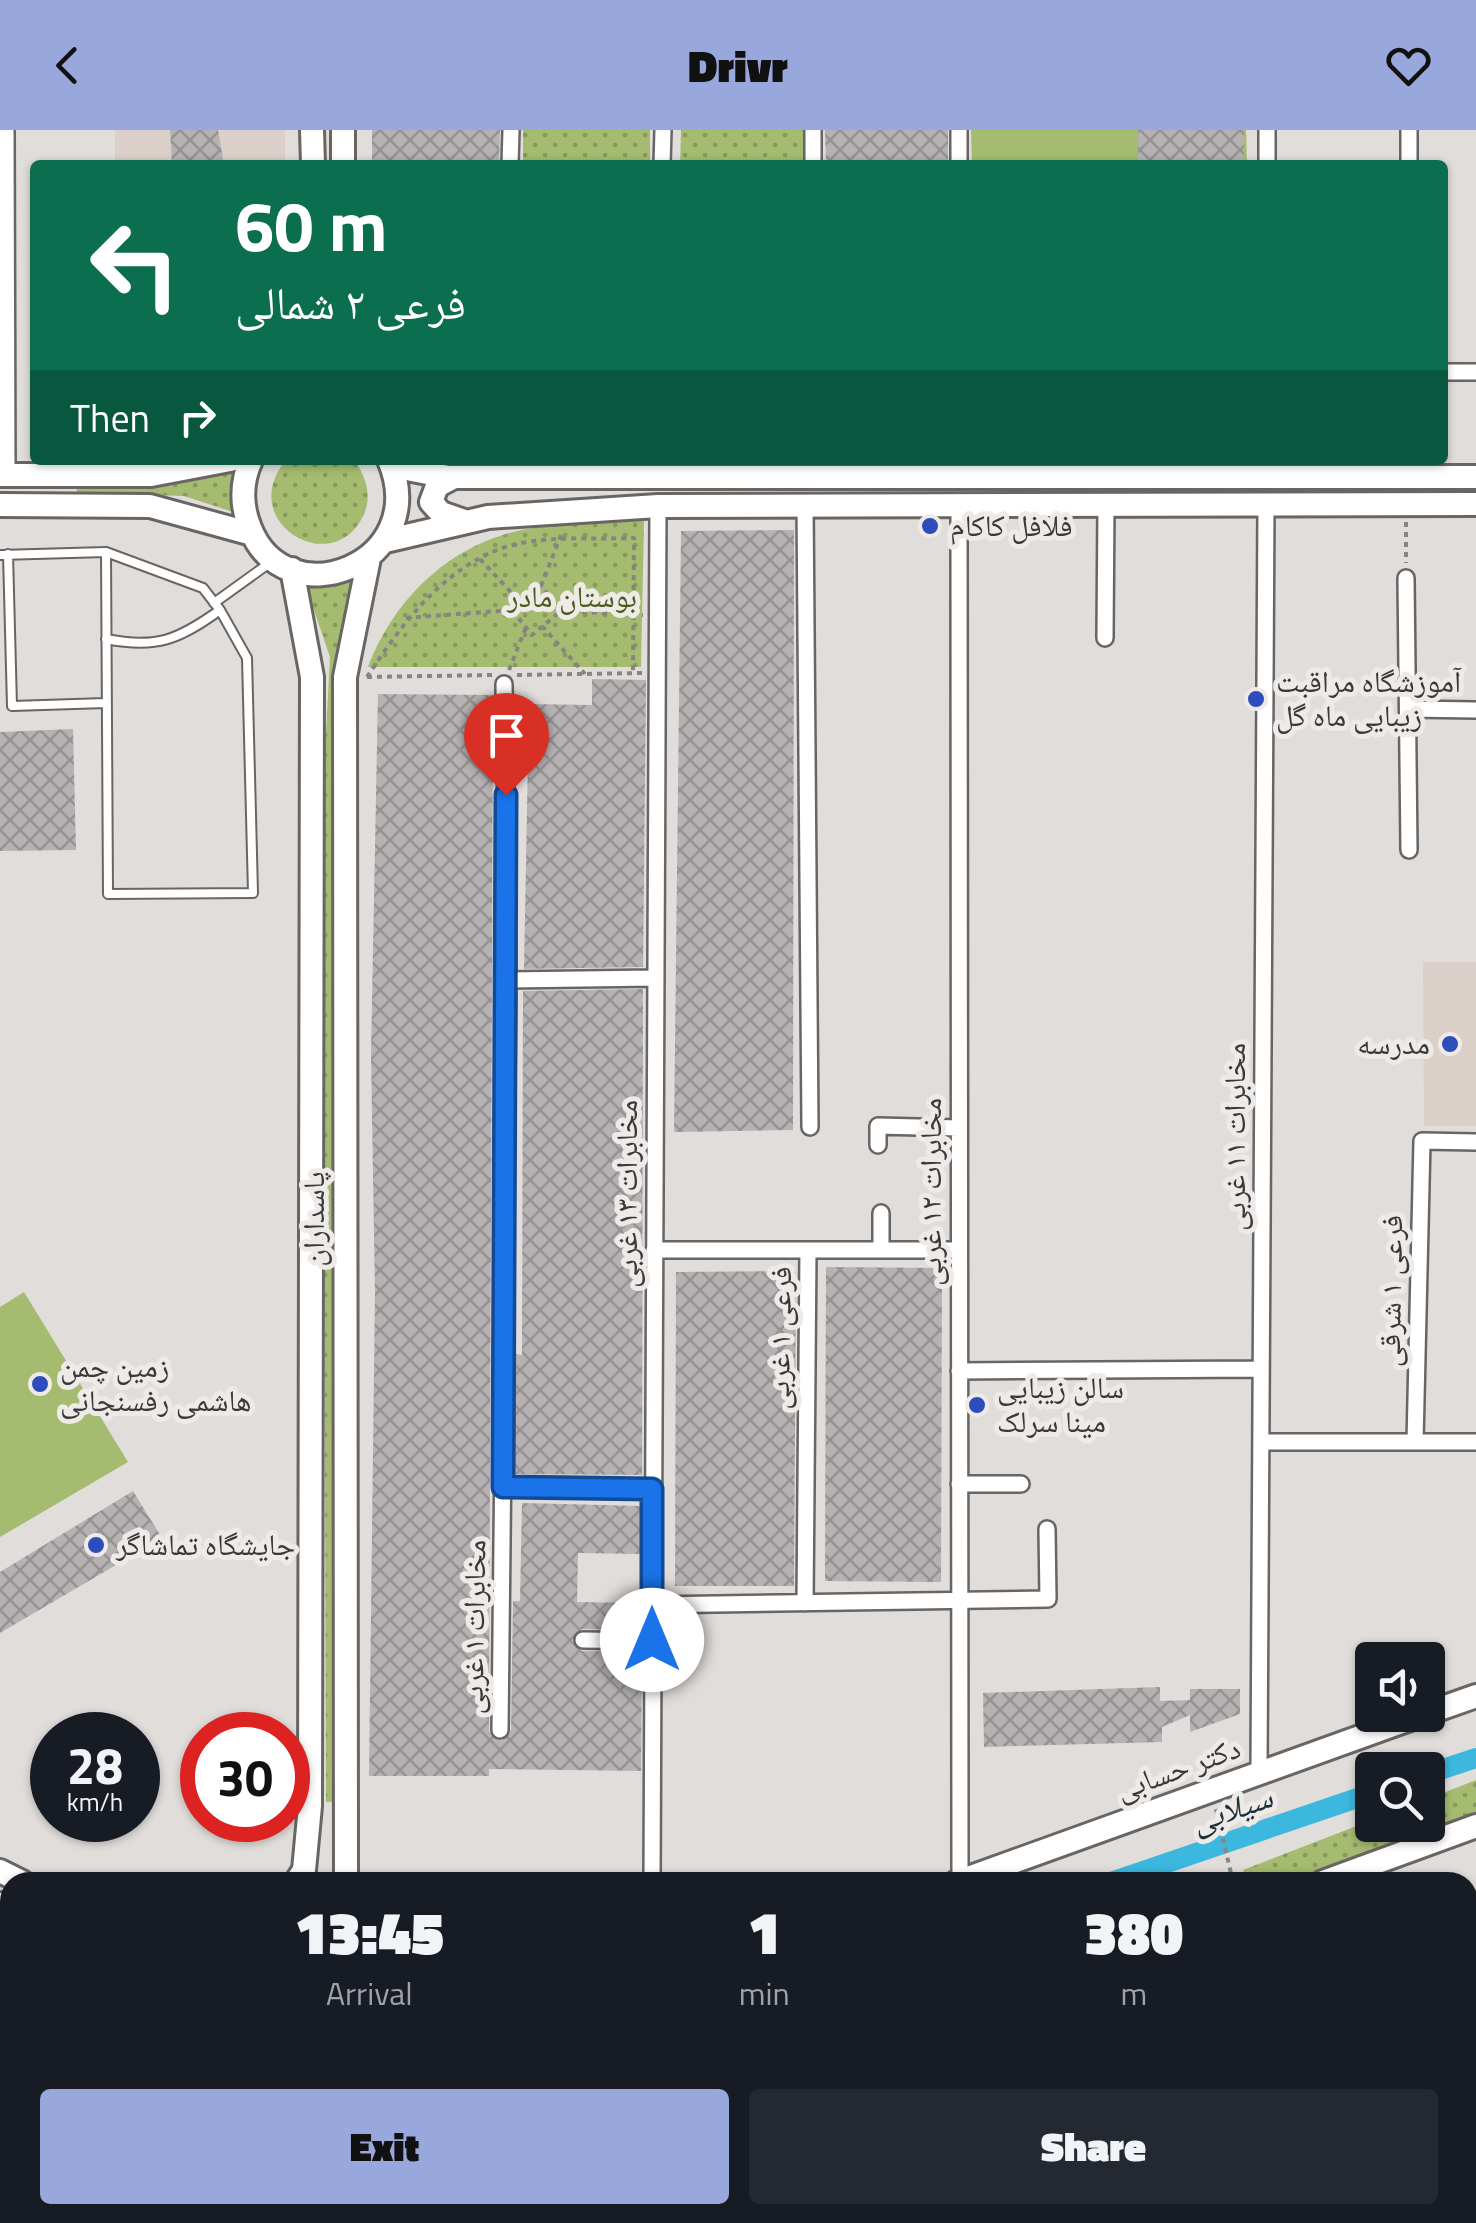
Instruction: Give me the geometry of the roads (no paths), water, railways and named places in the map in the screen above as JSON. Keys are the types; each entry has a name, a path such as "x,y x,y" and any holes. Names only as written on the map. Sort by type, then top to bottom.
{"main road":[{"path":"312,130 312,160"},
{"path":"343,130 343,160"},
{"path":"250,465 244,480 244,512 252,534 283,564 333,574 368,558 385,541 399,503 392,465"},
{"path":"401,465 454,477 662,468 959,468 1106,477 1265,469 1476,477"},
{"path":"3,474 162,467"},
{"path":"454,477 437,486 431,502 441,513 464,521"},
{"path":"1106,477 1106,503"},
{"path":"385,541 464,521 658,506 959,502 1476,504"},
{"path":"0,505 150,506 252,534"},
{"name":"پاسداران","path":"346,1872 345,676 368,558"},
{"name":"پاسداران","path":"283,564 312,677 310,1806 303,1872"},
{"name":"دکتر حسابی","path":"1445,1707 1476,1696"},
{"name":"دکتر حسابی","path":"986,1872 1373,1732"},
{"path":"1350,1872 1476,1826"}],"street":[{"path":"3,474 6,130"},
{"path":"510,160 511,130"},
{"path":"662,160 663,130"},
{"path":"813,130 813,160"},
{"path":"959,130 959,160"},
{"path":"1267,130 1267,160"},
{"path":"1409,130 1409,160"},
{"path":"1448,372 1476,372"},
{"name":"مخابرات ۱۲ غربی","path":"959,502 959,1872"},
{"path":"1105,638 1106,503"},
{"name":"مخابرات ۱۱ غربی","path":"1259,1772 1266,503"},
{"path":"805,504 810,1127"},
{"name":"مخابرات ۱۳ غربی","path":"652,1872 658,506"},
{"path":"1406,578 1410,850"},
{"name":"مخابرات ۱ غربی","path":"500,1730 508,980 504,684"},
{"path":"1408,710 1476,710"},
{"path":"508,980 655,978"},
{"path":"878,1145 878,1126 959,1128"},
{"name":"فرعی ۱ شرقی","path":"1415,1442 1422,1142 1476,1142"},
{"path":"880,1213 881,1250"},
{"path":"654,1250 959,1250"},
{"name":"فرعی ۱ غربی","path":"805,1603 808,1250"},
{"path":"959,1371 1261,1369"},
{"path":"1261,1442 1476,1442"},
{"path":"959,1484 1021,1484"},
{"path":"503,1487 652,1489"},
{"path":"652,1606 1048,1599 1047,1529"},
{"path":"583,1640 652,1640"}],"lane":[{"path":"106,552 108,894 253,893 247,658 217,607 203,588 106,552 4,554 12,706 106,703"},
{"path":"106,639 140,646 182,637 217,607 283,564"}],"waterway":[{"name":"سیلابی","path":"1445,1768 1476,1758"},
{"name":"سیلابی","path":"1140,1872 1355,1799"}],"place":[{"name":"فلافل کاکام","path":"930,526"},
{"name":"آموزشگاه مراقبت زیبایی ماه گل","path":"1256,699"},
{"name":"مدرسه","path":"1450,1044"},
{"name":"زمین چمن هاشمی رفسنجانی","path":"40,1384"},
{"name":"سالن زیبایی مینا سرلک","path":"977,1405"},
{"name":"جایشگاه تماشاگر","path":"96,1545"}],"park label":[{"name":"بوستان مادر","path":"572,597"}]}
